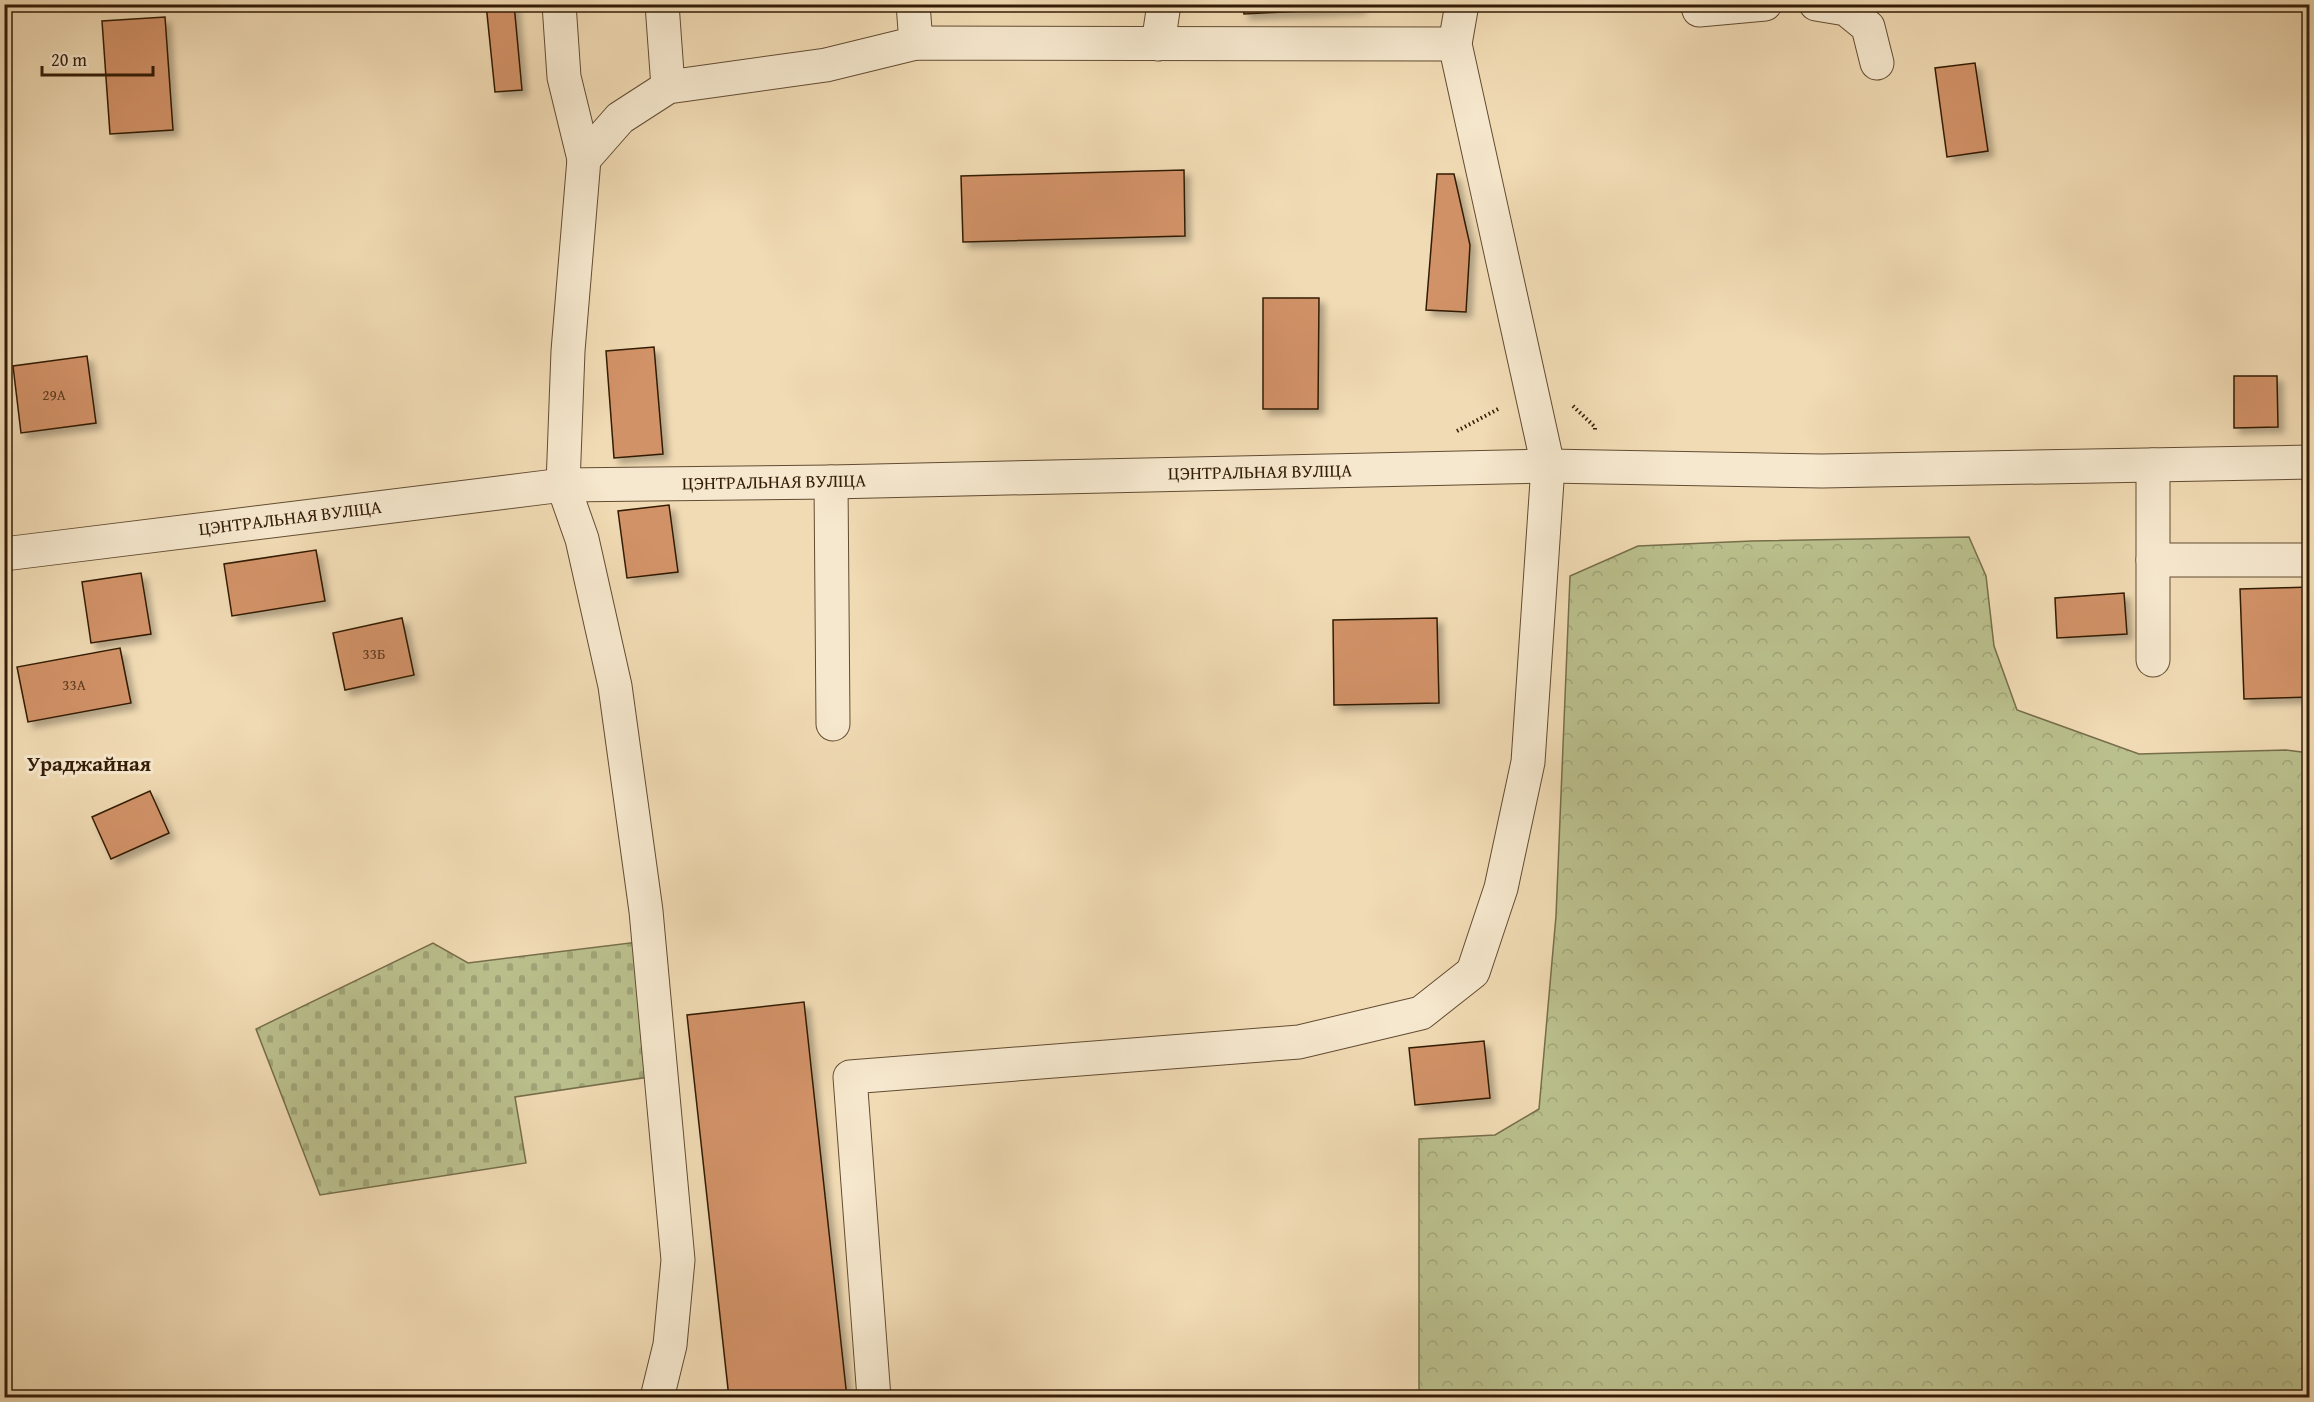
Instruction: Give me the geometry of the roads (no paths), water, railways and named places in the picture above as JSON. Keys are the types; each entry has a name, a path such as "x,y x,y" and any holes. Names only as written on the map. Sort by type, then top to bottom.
{"street":[{"path":"559,4 564,77 584,159 568,351 563,485 582,539 615,686 646,911 678,1260 670,1345 657,1398"},
{"path":"662,4 668,87"},
{"path":"913,4 916,43"},
{"path":"1158,44 1164,4"},
{"path":"874,1398 850,1077 1299,1042 1421,1013 1473,972 1501,888 1528,762 1548,466 1455,44 1462,4"},
{"path":"1697,4 1699,10 1766,4"},
{"path":"1816,4 1846,9 1868,27 1877,63"},
{"path":"584,159 620,118 668,87 826,65 916,43 1455,44"},
{"name":"ЦЭНТРАЛЬНАЯ ВУЛІЦА","path":"4,554 563,485 831,482 1548,466 1822,471 2310,462"},
{"path":"2153,465 2153,660"},
{"path":"831,482 833,724"},
{"path":"2153,560 2304,560"}],"district":[{"name":"Ураджайная","path":"89,764"}]}
